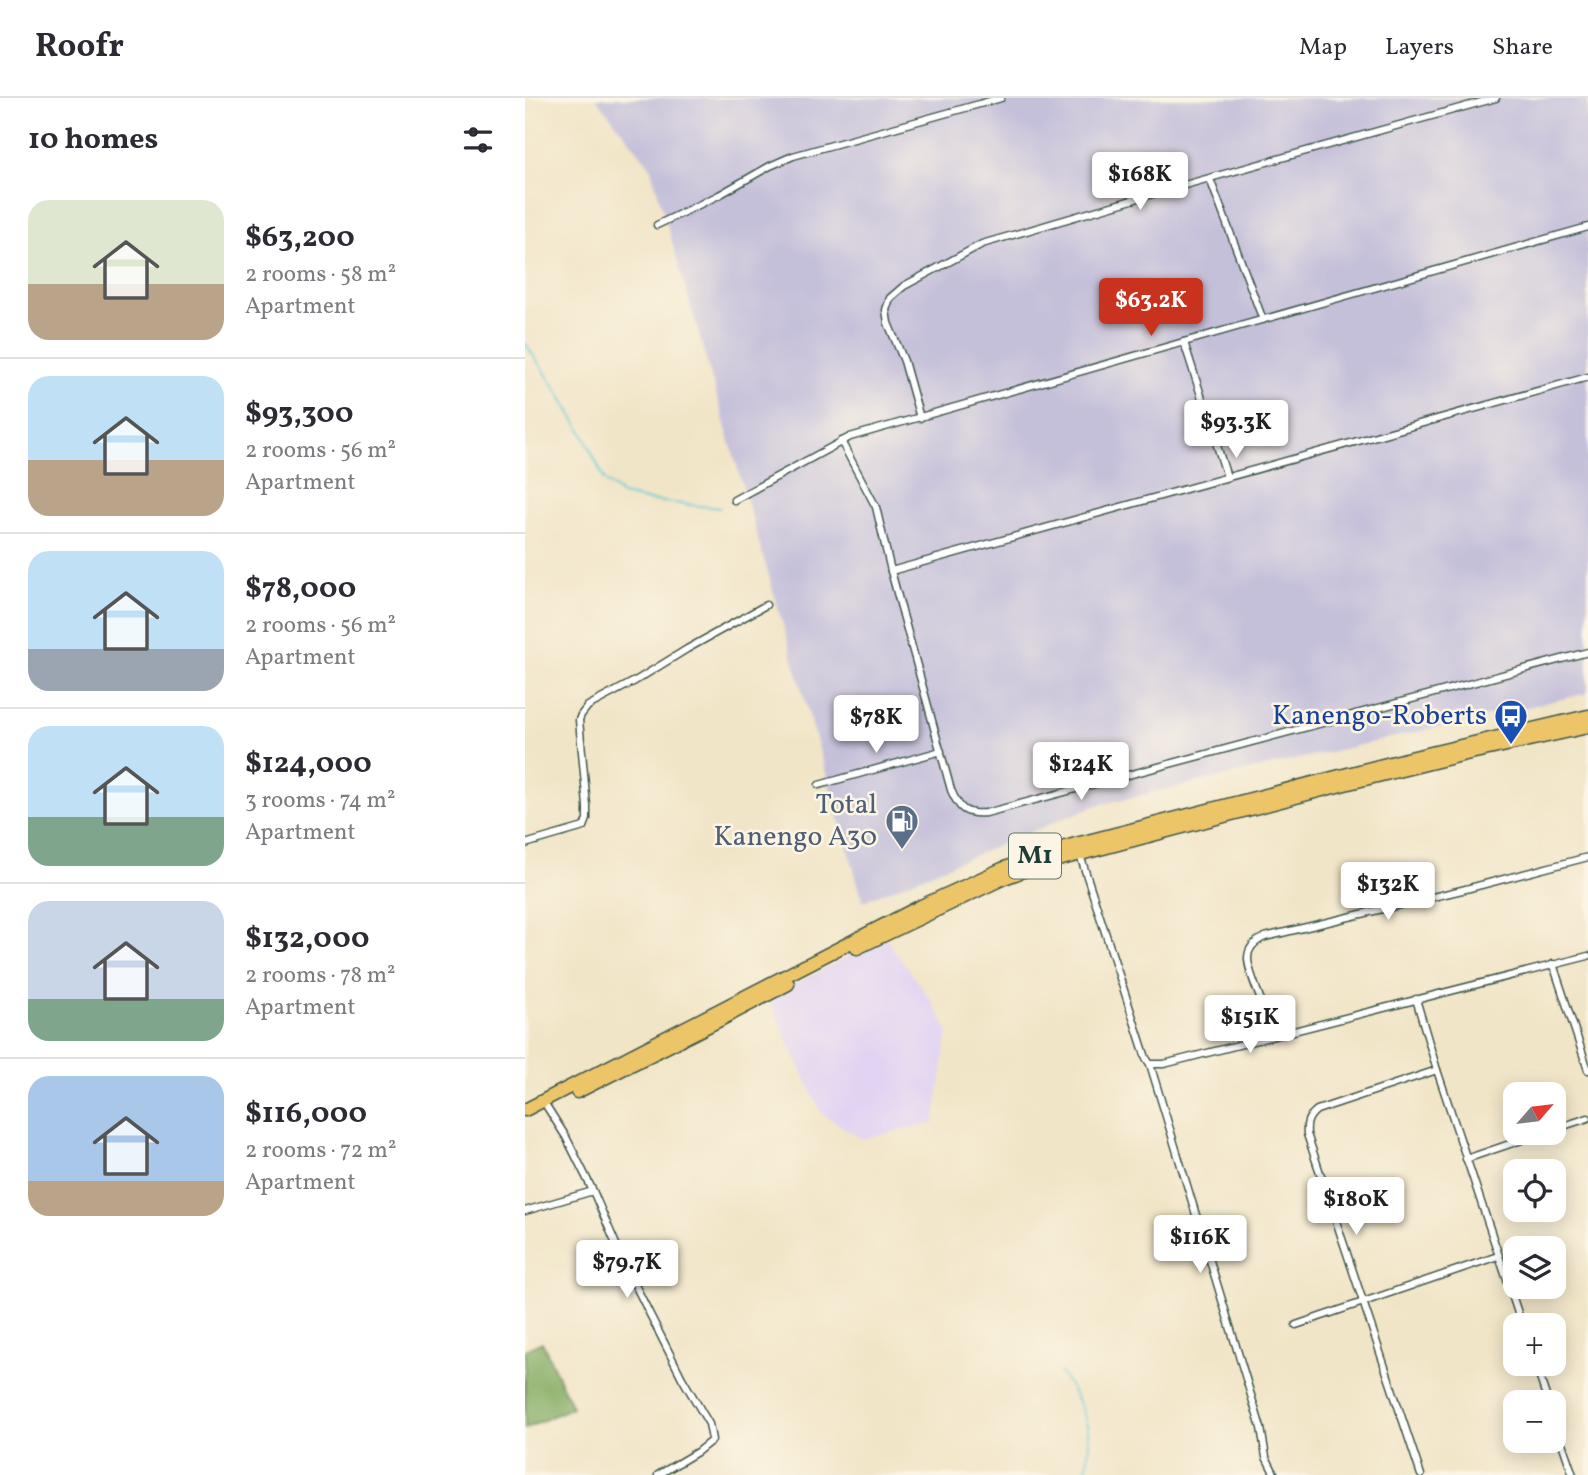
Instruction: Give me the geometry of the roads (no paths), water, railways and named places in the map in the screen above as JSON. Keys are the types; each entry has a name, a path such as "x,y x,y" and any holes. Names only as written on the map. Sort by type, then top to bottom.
{"highway":[{"name":"M1","path":"525,1119 945,905 1078,849 1410,758 1588,716"},
{"name":"M1","path":"525,1110 921,906 1038,855 1078,849 1588,727"}],"street":[{"path":"657,225 793,156 1001,98"},
{"path":"920,418 904,361 888,323 887,303 898,290 982,244 1496,98"},
{"path":"1210,179 1263,320"},
{"path":"734,500 850,437 1588,227"},
{"path":"1185,342 1227,477"},
{"path":"891,571 1588,377"},
{"path":"841,441 876,507 891,571 955,800 966,812 986,813 1588,652"},
{"path":"525,844 584,827 587,806 579,720 584,710 766,605"},
{"path":"819,785 941,751"},
{"path":"1078,849 1150,1064 1257,1415 1266,1457 1275,1475"},
{"path":"1275,1034 1248,958 1249,951 1265,937 1462,890 1588,856"},
{"path":"1150,1064 1164,1064 1588,956"},
{"path":"1553,964 1588,1070"},
{"path":"1416,999 1518,1313"},
{"path":"1421,1475 1306,1126 1317,1110 1437,1070"},
{"path":"547,1107 566,1137 624,1263 709,1424 712,1440 658,1475"},
{"path":"1566,1125 1588,1118"},
{"path":"1466,1159 1507,1145"},
{"path":"525,1211 593,1191"},
{"path":"1296,1325 1498,1256"},
{"path":"1565,1453 1573,1475"}],"waterway":[{"path":"525,343 583,434 605,481 622,495 720,508"},
{"path":"1060,1372 1076,1397 1086,1420 1089,1445 1085,1475"}],"place":[{"name":"Kanengo-Roberts","path":"1511,746"},
{"name":"Total Kanengo A30","path":"902,851"}]}
